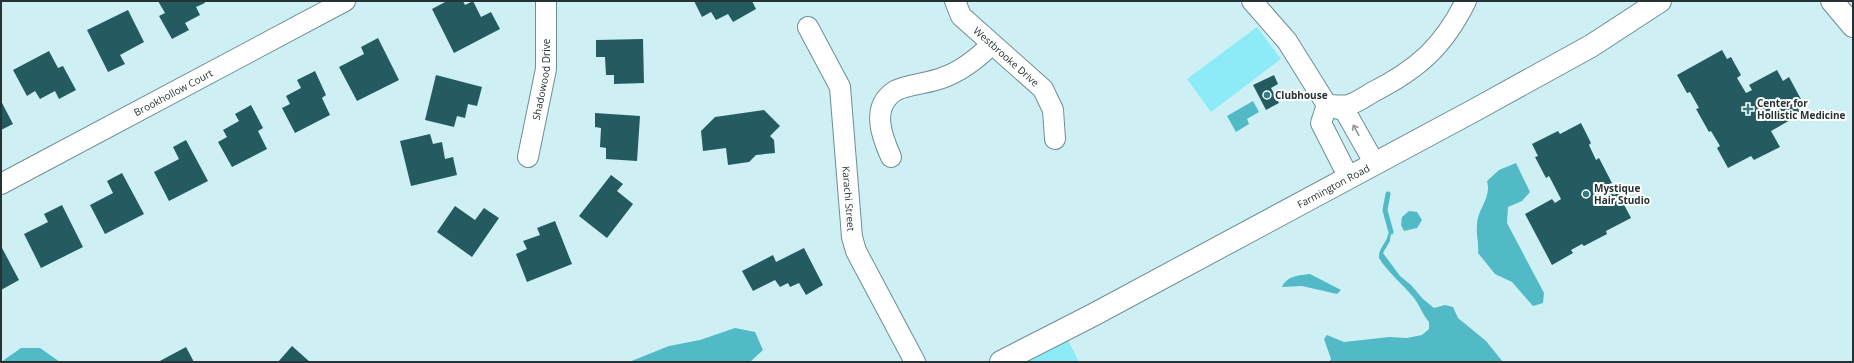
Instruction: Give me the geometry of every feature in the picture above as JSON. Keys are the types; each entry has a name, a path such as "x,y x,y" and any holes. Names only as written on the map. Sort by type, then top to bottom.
{"street":[{"name":"Brookhollow Court","path":"1,184 345,1"},
{"name":"Shadowood Drive","path":"528,157 546,70 546,1"},
{"name":"Westbrooke Drive","path":"955,1 961,16 1043,89 1053,110 1055,139"},
{"path":"1252,1 1287,41 1327,105 1345,111 1375,164"},
{"path":"1327,105 1349,105 1406,74 1418,65 1442,40 1466,1"},
{"name":"Farmington Road","path":"1001,362 1093,315 1349,178 1591,46 1660,1"},
{"path":"1832,1 1853,26"},
{"name":"Karachi Street","path":"808,27 840,87 852,237 856,251 915,362"},
{"path":"891,157 879,124 886,99 895,90 941,79 961,70 978,58 992,44"},
{"path":"1327,105 1321,123 1349,178"}],"shaded area":[{"path":"1257,27 1281,59 1211,112 1187,79"},
{"path":"1253,101 1259,112 1247,119 1249,124 1236,132 1227,116"},
{"path":"1516,163 1530,192 1522,201 1508,207 1507,223 1544,293 1543,303 1533,306 1512,282 1495,274 1478,253 1478,219 1488,193 1487,181 1499,170"},
{"path":"1409,211 1417,212 1422,220 1417,228 1404,231 1401,225 1402,217"},
{"path":"1391,232 1390,241 1383,253 1400,276 1434,308 1445,305 1453,307 1458,318 1486,341 1503,362 1329,362 1331,359 1324,339 1327,335 1344,342 1389,337 1407,338 1422,335 1429,329 1429,322 1414,298 1387,269 1379,258 1381,248 1388,234"},
{"path":"1310,274 1341,290 1337,294 1302,286 1282,287 1290,278"},
{"path":"735,328 755,332 763,350 750,362 629,362 669,346 700,340"},
{"path":"1067,338 1079,362 1021,362"},
{"path":"21,348 40,348 60,362 1,362"}],"building":[{"path":"158,1 204,1 205,3 196,7 200,15 185,23 189,30 172,39 159,16 165,13"},
{"path":"447,1 463,1 465,5 473,1 481,17 491,12 500,29 454,53 432,9"},
{"path":"694,1 752,1 756,9 733,22 728,14 716,20 711,12 702,17"},
{"path":"128,10 144,42 120,55 125,64 108,72 87,30"},
{"path":"378,38 399,80 357,101 339,67 364,54 361,47"},
{"path":"643,39 644,83 614,84 614,75 606,75 605,57 596,57 596,40"},
{"name":"Center for Hollistic Medicine","path":"1722,50 1727,59 1731,57 1741,75 1737,78 1746,93 1752,90 1749,85 1777,70 1783,81 1789,77 1802,101 1796,105 1801,114 1771,131 1780,147 1754,160 1751,156 1728,168 1717,148 1720,146 1711,131 1709,132 1696,109 1699,108 1690,92 1687,93 1677,75"},
{"path":"49,51 58,68 63,66 76,90 59,99 55,91 40,99 35,91 27,96 13,70"},
{"path":"315,71 326,95 322,98 330,115 295,133 282,108 290,104 286,96 301,88 297,80"},
{"path":"436,75 482,87 477,106 468,104 465,118 457,116 454,127 425,120"},
{"name":"Clubhouse","path":"1274,75 1278,84 1271,88 1279,103 1266,110 1253,85"},
{"path":"1,101 13,124 1,130"},
{"path":"251,105 263,128 258,131 267,149 232,167 218,142 227,137 223,130 239,121 235,114"},
{"path":"764,110 780,126 770,136 774,140 775,153 756,155 749,162 728,165 726,148 703,151 701,131 715,117"},
{"path":"595,113 640,116 637,161 606,159 606,148 600,147 601,128 595,127"},
{"name":"Mystique Hair Studio","path":"1581,123 1591,143 1589,145 1596,160 1599,158 1612,183 1609,184 1614,195 1618,193 1631,218 1606,231 1607,234 1584,246 1582,244 1571,250 1573,253 1552,265 1525,214 1552,199 1555,203 1561,199 1549,176 1546,178 1535,157 1538,156 1532,144 1558,131 1560,134"},
{"path":"430,134 433,144 442,142 445,159 453,157 457,175 411,186 400,141"},
{"path":"186,140 208,181 169,201 154,172 179,159 173,147"},
{"path":"122,173 144,214 105,234 90,205 113,193 107,181"},
{"path":"611,175 623,184 617,191 633,204 607,238 579,216"},
{"path":"62,205 83,247 41,268 24,234 48,222 44,214"},
{"path":"455,206 475,220 484,208 499,218 472,257 437,232"},
{"path":"555,221 572,264 527,282 516,254 527,249 523,241 540,235 537,228"},
{"path":"1,246 19,280 1,290"},
{"path":"804,248 823,285 806,295 799,283 790,287 788,283 780,287 775,280 753,291 742,271 773,255 776,262"},
{"path":"292,346 310,362 278,362"},
{"path":"186,347 194,362 158,362"}],"waterway":[{"path":"1388,194 1385,210 1391,232"}],"place":[{"name":"Clubhouse","path":"1267,95"},
{"name":"Center for Hollistic Medicine","path":"1748,109"},
{"name":"Mystique Hair Studio","path":"1586,194"}]}
